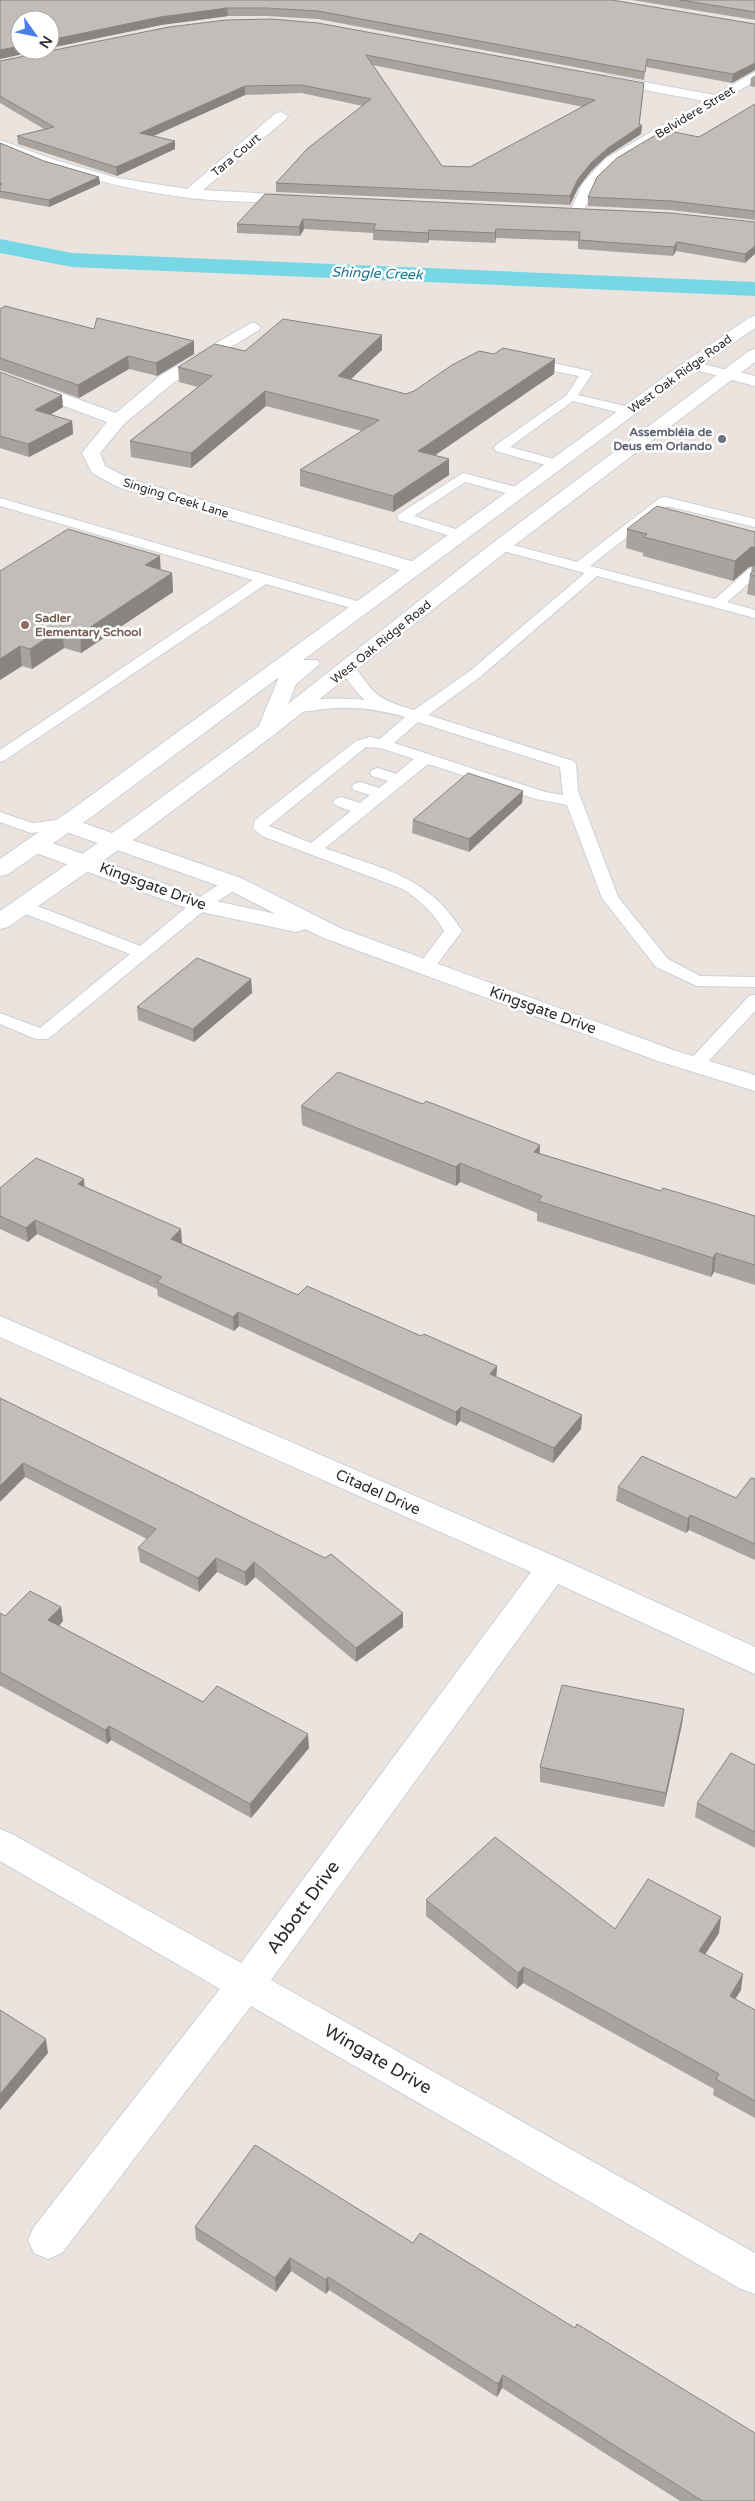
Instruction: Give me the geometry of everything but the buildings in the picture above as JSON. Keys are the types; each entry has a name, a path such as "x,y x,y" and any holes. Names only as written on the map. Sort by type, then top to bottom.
{"street":[{"path":"590,76 716,99"},
{"name":"Belvidere Street","path":"596,213 572,212 591,178 610,162 755,76"},
{"name":"Tara Court","path":"190,194 281,116"},
{"path":"0,144 50,163 115,182 190,194 319,200"},
{"name":"West Oak Ridge Road","path":"0,869 33,836 66,824 690,365 755,321"},
{"name":"Singing Creek Lane","path":"253,327 167,379 118,420 91,453 98,469 124,483 414,568"},
{"name":"West Oak Ridge Road","path":"0,922 268,730 349,668 501,546 755,354"},
{"path":"727,374 755,381"},
{"path":"0,376 118,420"},
{"path":"501,546 484,537 557,485 552,467"},
{"path":"268,730 287,681 368,623 362,607"},
{"name":"Kingsgate Drive","path":"66,824 233,883 332,933"},
{"name":"Kingsgate Drive","path":"33,836 84,862 200,905 332,933 694,1065 755,1083"},
{"name":"Citadel Drive","path":"0,1326 552,1568 755,1662"},
{"name":"Abbott Drive","path":"48,2240 246,1984 552,1568"},
{"name":"Wingate Drive","path":"0,1844 755,2275"}],"lane":[{"path":"514,359 586,374 571,398 500,448 552,467"},
{"path":"690,365 727,374"},
{"path":"571,398 629,410"},
{"path":"460,535 404,517 463,477 518,492"},
{"path":"580,567 665,501 755,523"},
{"path":"0,502 362,607"},
{"path":"501,546 755,614"},
{"path":"383,744 416,716 475,674 595,571"},
{"path":"717,604 755,571"},
{"path":"0,757 265,578"},
{"path":"349,668 353,679 364,692 381,705"},
{"path":"298,707 338,703 381,705 568,764 570,791 610,898 662,963 698,980 755,982"},
{"path":"426,966 453,931 443,913 409,885 261,828 261,823 310,791 346,762 361,744 370,742 383,744 542,796 573,800"},
{"path":"314,849 425,758"},
{"path":"378,773 398,779"},
{"path":"360,787 381,794"},
{"path":"341,802 362,809"},
{"path":"0,817 33,836"},
{"path":"0,1018 42,1036 200,905 233,883"},
{"path":"21,906 142,953"},
{"path":"694,1065 755,1000"}],"waterway":[{"name":"Shingle Creek","path":"0,246 72,260 755,289"}],"place":[{"name":"Assembléia de Deus em Orlando","path":"722,439"},
{"name":"Sadler Elementary School","path":"25,625"}]}
